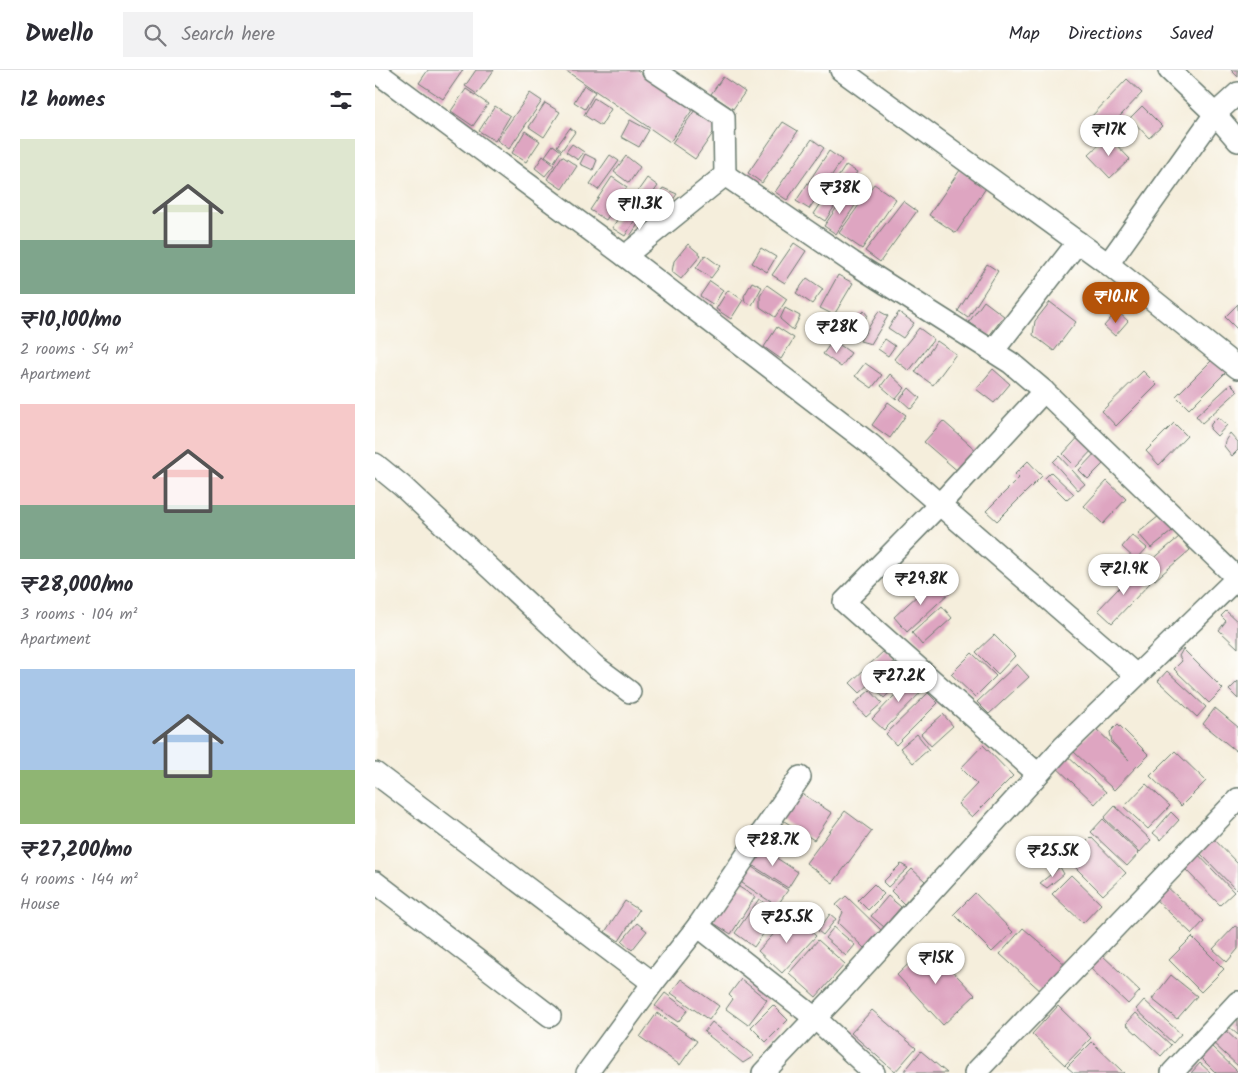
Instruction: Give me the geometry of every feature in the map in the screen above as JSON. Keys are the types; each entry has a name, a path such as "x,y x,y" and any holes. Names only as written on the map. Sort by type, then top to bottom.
{"street":[{"path":"653,70 724,117 725,174"},
{"path":"841,70 1108,264 1238,368"},
{"path":"1169,70 1215,114 1238,141"},
{"path":"375,71 625,256 871,444 1136,675"},
{"path":"1108,264 1215,114 1238,93"},
{"path":"625,256 725,174"},
{"path":"725,174 852,262 1011,363 1044,391 1237,578 1063,747 852,979 763,1073"},
{"path":"993,351 1077,242"},
{"path":"1038,774 843,602 940,504 1044,391"},
{"path":"375,464 595,666 630,692"},
{"path":"375,773 653,983"},
{"path":"587,1073 653,983 698,926 800,777"},
{"path":"975,1073 1238,799"},
{"path":"375,882 550,1016"},
{"path":"698,926 815,1018 874,1073"},
{"path":"1172,1073 1238,1002"}],"building":[{"path":"428,70 463,70 443,99 419,83"},
{"path":"476,70 494,70 477,94 465,86"},
{"path":"565,70 637,70 695,106 670,142"},
{"path":"1231,70 1238,70 1238,77"},
{"path":"723,77 745,92 733,109 711,94"},
{"path":"1127,79 1142,93 1104,133 1089,119"},
{"path":"584,85 595,92 585,109 574,102"},
{"path":"466,89 488,104 473,126 451,111"},
{"path":"530,93 542,101 509,149 497,140"},
{"path":"594,98 611,109 601,126 584,115"},
{"path":"545,103 560,112 544,137 529,127"},
{"path":"495,106 510,116 495,141 479,131"},
{"path":"1142,106 1162,126 1149,138 1130,118"},
{"path":"697,107 720,123 695,159 672,143"},
{"path":"630,120 649,130 639,147 621,137"},
{"path":"783,122 798,131 762,183 748,173"},
{"path":"570,128 575,132 562,150 557,146"},
{"path":"525,131 540,141 526,162 512,153"},
{"path":"1108,136 1130,159 1110,178 1088,155"},
{"path":"812,139 824,148 787,200 775,192"},
{"path":"572,144 584,152 578,160 566,152"},
{"path":"553,145 561,151 554,162 545,156"},
{"path":"829,151 842,160 809,209 796,201"},
{"path":"585,154 597,160 593,170 580,164"},
{"path":"610,155 619,161 598,190 590,184"},
{"path":"543,156 554,165 545,176 535,168"},
{"path":"562,156 577,166 562,189 547,179"},
{"path":"626,156 640,167 629,183 614,172"},
{"path":"846,165 857,172 825,221 814,214"},
{"path":"960,170 986,188 956,233 929,215"},
{"path":"612,177 627,187 606,220 590,210"},
{"path":"647,178 658,186 646,203 635,195"},
{"path":"874,184 896,199 862,249 839,233"},
{"path":"663,188 677,194 658,221 645,213"},
{"path":"844,197 856,204 836,234 824,226"},
{"path":"903,201 917,211 880,262 865,251"},
{"path":"628,203 641,210 625,236 612,228"},
{"path":"643,217 652,224 638,243 628,239"},
{"path":"794,243 806,251 785,283 772,275"},
{"path":"688,244 701,255 681,279 672,272 674,261"},
{"path":"761,248 776,257 767,272 752,263"},
{"path":"705,255 720,266 711,278 696,268"},
{"path":"987,264 998,271 968,318 958,311"},
{"path":"838,275 853,283 834,315 820,308"},
{"path":"807,278 823,289 812,304 796,293"},
{"path":"710,281 723,290 714,305 700,296"},
{"path":"752,282 762,287 752,305 745,302 744,296"},
{"path":"767,285 787,299 775,317 760,307 760,296"},
{"path":"728,290 743,300 731,319 716,309"},
{"path":"984,301 1004,316 989,336 969,322"},
{"path":"1050,302 1076,322 1054,351 1033,335 1035,321"},
{"path":"1238,304 1238,330 1225,317"},
{"path":"785,308 800,316 793,330 780,319"},
{"path":"864,311 868,316 859,323 855,318"},
{"path":"879,311 888,316 871,344 860,341"},
{"path":"1117,311 1128,321 1115,336 1104,326"},
{"path":"899,312 914,323 903,338 888,328"},
{"path":"777,327 794,338 781,359 764,347"},
{"path":"919,328 934,339 909,371 894,359"},
{"path":"885,339 895,346 888,356 878,349"},
{"path":"833,340 851,353 841,367 823,354"},
{"path":"937,341 956,354 933,385 915,372"},
{"path":"1215,357 1228,370 1189,409 1176,396"},
{"path":"865,363 882,375 872,388 855,376"},
{"path":"993,369 1010,384 994,403 976,389"},
{"path":"1143,371 1157,385 1116,426 1102,411"},
{"path":"890,374 905,388 896,399 881,386"},
{"path":"1231,384 1238,391 1202,423 1196,416"},
{"path":"909,388 920,398 911,409 900,399"},
{"path":"888,402 906,415 890,438 872,425"},
{"path":"1218,417 1227,425 1217,436 1210,429 1211,424"},
{"path":"943,421 978,452 960,473 924,442"},
{"path":"1174,423 1187,436 1159,465 1146,451"},
{"path":"1082,433 1096,446 1076,467 1063,454"},
{"path":"1230,433 1238,442 1238,450 1232,456 1224,446"},
{"path":"1097,451 1107,460 1088,479 1079,470"},
{"path":"1059,456 1085,484 1078,490 1053,462"},
{"path":"1028,461 1042,476 997,521 986,511 1019,478 1015,474"},
{"path":"1051,472 1074,494 1067,500 1045,478"},
{"path":"1107,481 1126,499 1103,524 1084,506"},
{"path":"1164,512 1176,528 1151,548 1138,533"},
{"path":"1132,535 1147,548 1136,560 1122,547"},
{"path":"1179,537 1190,550 1155,580 1144,567"},
{"path":"1136,570 1150,583 1112,623 1098,610"},
{"path":"933,581 950,592 907,632 894,617"},
{"path":"942,606 952,618 922,645 912,633"},
{"path":"1226,611 1238,622 1238,648 1219,630 1226,621 1221,616"},
{"path":"994,635 1015,656 998,674 976,652"},
{"path":"886,649 896,660 860,693 850,683"},
{"path":"1183,649 1223,689 1209,703 1174,669 1182,661 1179,656"},
{"path":"972,653 996,676 975,697 951,674"},
{"path":"1017,664 1029,677 989,714 977,702"},
{"path":"900,665 909,674 884,698 875,688"},
{"path":"1167,671 1206,707 1197,717 1158,681"},
{"path":"913,676 925,688 884,730 872,719"},
{"path":"1238,681 1238,699 1229,690"},
{"path":"870,690 882,703 866,717 854,704"},
{"path":"928,693 938,703 896,745 886,734"},
{"path":"1215,708 1238,727 1238,749 1236,751 1203,724"},
{"path":"943,714 953,726 931,746 921,734"},
{"path":"1118,724 1149,755 1114,790 1073,751 1095,728 1129,760 1112,742 1110,732"},
{"path":"917,734 929,749 913,763 900,748"},
{"path":"983,745 1013,776 972,817 958,804 977,784 961,768"},
{"path":"1175,751 1206,781 1181,806 1150,776"},
{"path":"1064,753 1106,792 1095,804 1053,764"},
{"path":"1146,784 1170,806 1148,829 1124,807"},
{"path":"792,787 832,813 814,840 781,819"},
{"path":"1115,806 1151,840 1140,852 1104,818"},
{"path":"845,811 872,831 833,883 806,863"},
{"path":"1171,812 1179,820 1161,840 1153,833"},
{"path":"1103,819 1139,853 1127,866 1091,832"},
{"path":"1210,835 1238,864 1238,888 1236,890 1201,854 1204,840"},
{"path":"1091,837 1126,873 1103,895 1068,860"},
{"path":"755,844 798,872 788,888 752,865"},
{"path":"1194,850 1234,892 1220,905 1185,869"},
{"path":"744,862 788,890 777,906 742,883 739,871"},
{"path":"901,864 908,868 888,887 883,882"},
{"path":"1060,867 1064,874 1047,888 1040,883"},
{"path":"912,869 925,881 904,904 891,891"},
{"path":"1071,875 1101,904 1083,923 1052,894"},
{"path":"874,884 884,894 868,910 858,900"},
{"path":"736,885 755,897 731,934 712,922"},
{"path":"1165,885 1204,921 1192,934 1154,898"},
{"path":"975,893 1013,932 992,952 954,914"},
{"path":"846,896 881,930 864,948 838,923 843,912 836,905"},
{"path":"888,896 901,907 884,927 871,916"},
{"path":"759,899 778,913 754,947 735,933"},
{"path":"625,901 639,910 619,941 605,932"},
{"path":"792,914 816,936 782,973 758,951"},
{"path":"830,914 836,919 823,935 818,931"},
{"path":"637,923 647,931 632,950 622,941"},
{"path":"1235,926 1238,928 1238,949 1227,962 1213,949"},
{"path":"834,927 855,945 846,956 825,938"},
{"path":"1023,928 1067,966 1043,993 1000,954"},
{"path":"1192,937 1224,969 1201,992 1169,960"},
{"path":"818,940 845,964 816,997 789,973"},
{"path":"928,945 975,995 943,1025 897,975"},
{"path":"1101,954 1140,991 1128,1004 1089,967"},
{"path":"1171,975 1197,996 1177,1019 1152,999"},
{"path":"681,979 719,1006 709,1020 671,993"},
{"path":"741,979 767,1000 748,1025 726,1009 733,999 729,995"},
{"path":"665,993 688,1010 678,1022 655,1006"},
{"path":"1144,1000 1181,1034 1173,1043 1136,1009"},
{"path":"773,1005 788,1020 766,1042 751,1027"},
{"path":"1058,1006 1091,1038 1065,1065 1032,1034"},
{"path":"872,1010 916,1048 895,1072 851,1033"},
{"path":"657,1013 697,1041 680,1065 640,1037"},
{"path":"1136,1013 1171,1045 1161,1056 1126,1024"},
{"path":"1238,1015 1238,1035 1228,1026"},
{"path":"712,1022 754,1056 743,1063 704,1032"},
{"path":"1224,1029 1238,1042 1238,1066 1212,1042"},
{"path":"1092,1042 1124,1073 1074,1073 1067,1067"},
{"path":"1210,1045 1238,1073 1216,1073 1199,1056"},
{"path":"921,1051 947,1073 903,1073"},
{"path":"1200,1063 1211,1073 1191,1073"}]}
